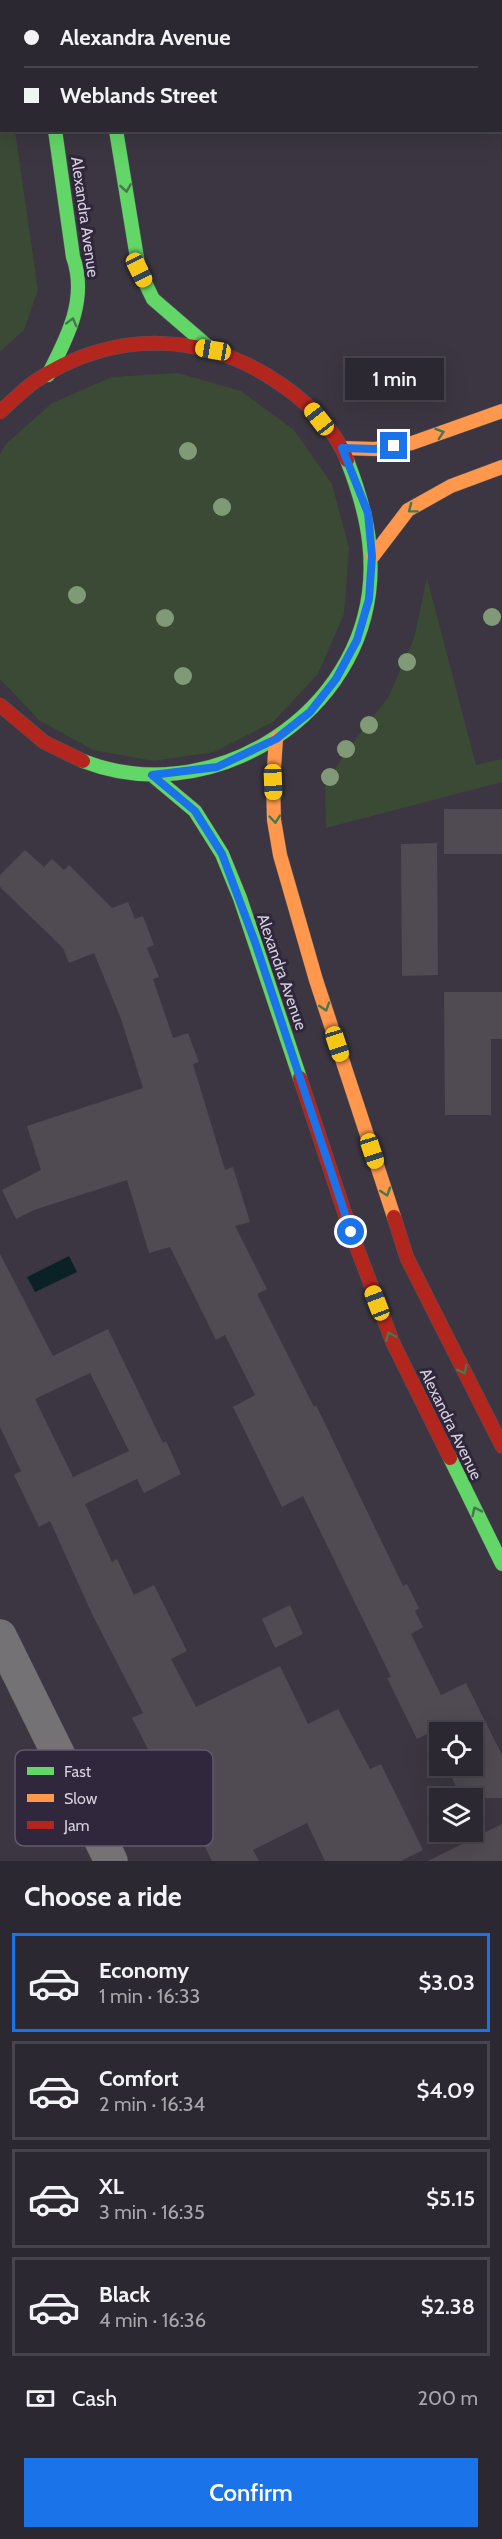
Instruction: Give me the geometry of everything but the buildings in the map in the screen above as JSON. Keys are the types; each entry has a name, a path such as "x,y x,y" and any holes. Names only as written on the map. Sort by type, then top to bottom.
{"main road":[{"name":"Alexandra Avenue","path":"48,375 71,329 78,297 78,265 74,258 55,132"},
{"path":"116,132 139,270 153,299 213,350"},
{"path":"0,412 27,387 97,352 135,344 174,343 213,350 264,371 308,404 342,448 368,513 372,556 369,599 357,640 336,679 310,712 276,739 217,767 152,775 109,769 68,756 31,733 0,705"},
{"path":"342,448 375,449 412,443 502,411"},
{"path":"372,556 408,510 451,486 502,467"},
{"name":"Alexandra Avenue","path":"276,739 273,782 274,820 280,855 316,980 407,1258 502,1446"},
{"name":"Alexandra Avenue","path":"152,775 195,811 222,854 255,942 351,1232 393,1343 502,1564"}],"street":[{"path":"0,1636 56,1750"},
{"path":"104,1846 111,1861"}],"shaded area":[{"path":"0,132 15,132 38,290 24,330 0,352"},
{"path":"178,373 241,391 294,430 332,484 349,548 344,614 318,674 273,722 214,752 153,761 93,750 39,720 0,679 0,454 6,444 52,403 112,377"},
{"path":"427,578 476,765 502,759 502,782 326,828 325,786 343,756 389,696 414,638"},
{"path":"69,1256 77,1272 35,1292 27,1277"}],"traffic: fast":[{"path":"48,375 73,318 78,288 55,132"},
{"path":"116,132 139,270 153,299 211,349"},
{"path":"83,761 130,773 177,773 223,763 265,744 303,716 334,681 357,640 369,593 370,559 367,525 347,460"},
{"path":"152,775 195,811 222,854 240,898 300,1078"},
{"path":"450,1458 502,1564"}],"traffic: slow":[{"path":"342,448 375,449 412,443 502,411"},
{"path":"373,556 408,510 451,486 502,467"},
{"path":"276,739 273,782 274,820 280,855 316,980 394,1217"}],"traffic: jam":[{"path":"0,412 34,382 64,365 95,353 127,345 159,343 191,346 222,354 252,367 282,385 320,418 336,438 347,460"},
{"path":"0,705 44,742 83,761"},
{"path":"300,1078 351,1232 393,1343 450,1458"},
{"path":"394,1217 407,1258 502,1446"}],"route":[{"path":"351,1232 240,898 222,854 195,811 152,775 217,767 276,739 310,712 336,679 357,640 369,599 372,556 368,513 342,448 375,449 394,446"}]}
